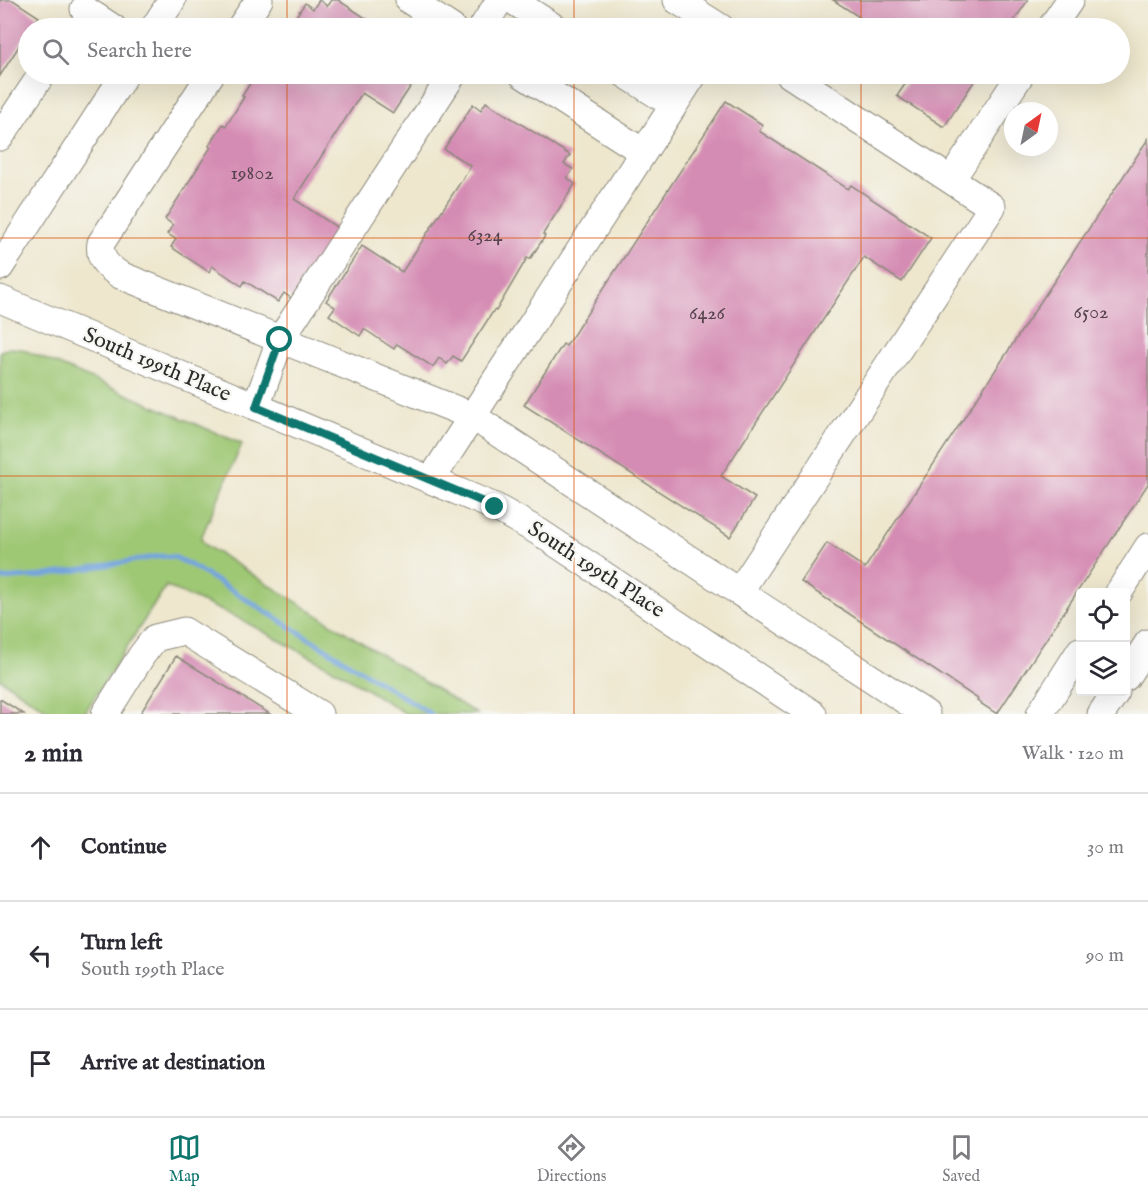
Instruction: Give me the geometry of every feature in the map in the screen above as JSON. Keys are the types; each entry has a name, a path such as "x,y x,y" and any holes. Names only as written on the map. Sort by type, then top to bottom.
{"street":[{"path":"160,18 172,0"},
{"path":"247,18 259,0"},
{"path":"409,0 437,18"},
{"path":"488,18 500,0"},
{"path":"512,0 540,18"},
{"path":"677,0 705,18"},
{"path":"1058,18 1070,0"},
{"path":"0,137 35,84"},
{"path":"0,267 119,84"},
{"path":"194,84 101,243 102,260 108,267 120,275 472,416 926,714"},
{"path":"256,407 280,340 446,84"},
{"path":"538,84 643,152"},
{"path":"641,84 674,105"},
{"path":"431,480 688,84"},
{"path":"740,592 993,207 804,84"},
{"path":"951,180 1014,84"},
{"path":"0,230 32,218"},
{"name":"South 199th Place","path":"0,299 495,507 539,532 796,709"},
{"path":"1122,588 1148,547"},
{"path":"105,714 155,638 184,631 319,714"},
{"path":"1130,670 1148,643"},
{"path":"1040,714 1076,657"},
{"path":"1101,714 1113,696"}],"green space":[{"path":"10,348 22,349 242,444 201,538 205,545 477,714 406,714 344,675 238,618 166,586 84,714 53,714 0,679 0,351"}],"building":[{"path":"0,0 13,0 39,17 18,18 18,48 0,76"},
{"path":"319,0 327,6 331,0 338,0 366,18 295,18 305,3 313,9"},
{"path":"833,0 1028,0 1016,18 861,18"},
{"path":"250,84 412,84 393,113 362,93 294,199 338,228 292,299 284,293 278,302 245,281 242,286 212,266 209,272 171,247 176,239 167,234 173,225 165,219 223,124 226,126 244,97 242,96"},
{"path":"905,84 972,84 944,127 897,96"},
{"path":"726,101 763,125 759,131 848,189 851,185 931,238 902,282 864,257 721,476 755,498 730,537 524,405 563,344 566,346"},
{"path":"486,102 570,155 564,164 573,169 567,178 575,184 543,234 545,236 530,259 527,258 496,311 494,310 461,361 453,356 447,364 439,358 433,367 397,344 394,349 364,329 360,336 329,315 335,307 326,301 362,246 402,272 471,166 444,149 473,104 481,110"},
{"path":"1148,139 1148,484 1080,588 1076,588 1076,594 997,714 977,701 978,699 801,582 827,543 865,568"},
{"path":"176,656 270,714 140,714"},
{"path":"0,699 24,714 0,714"}],"waterway":[{"path":"0,579 42,576 161,556 174,557 189,564 431,714"}],"route":[{"path":"280,340 256,407 495,507"}]}
